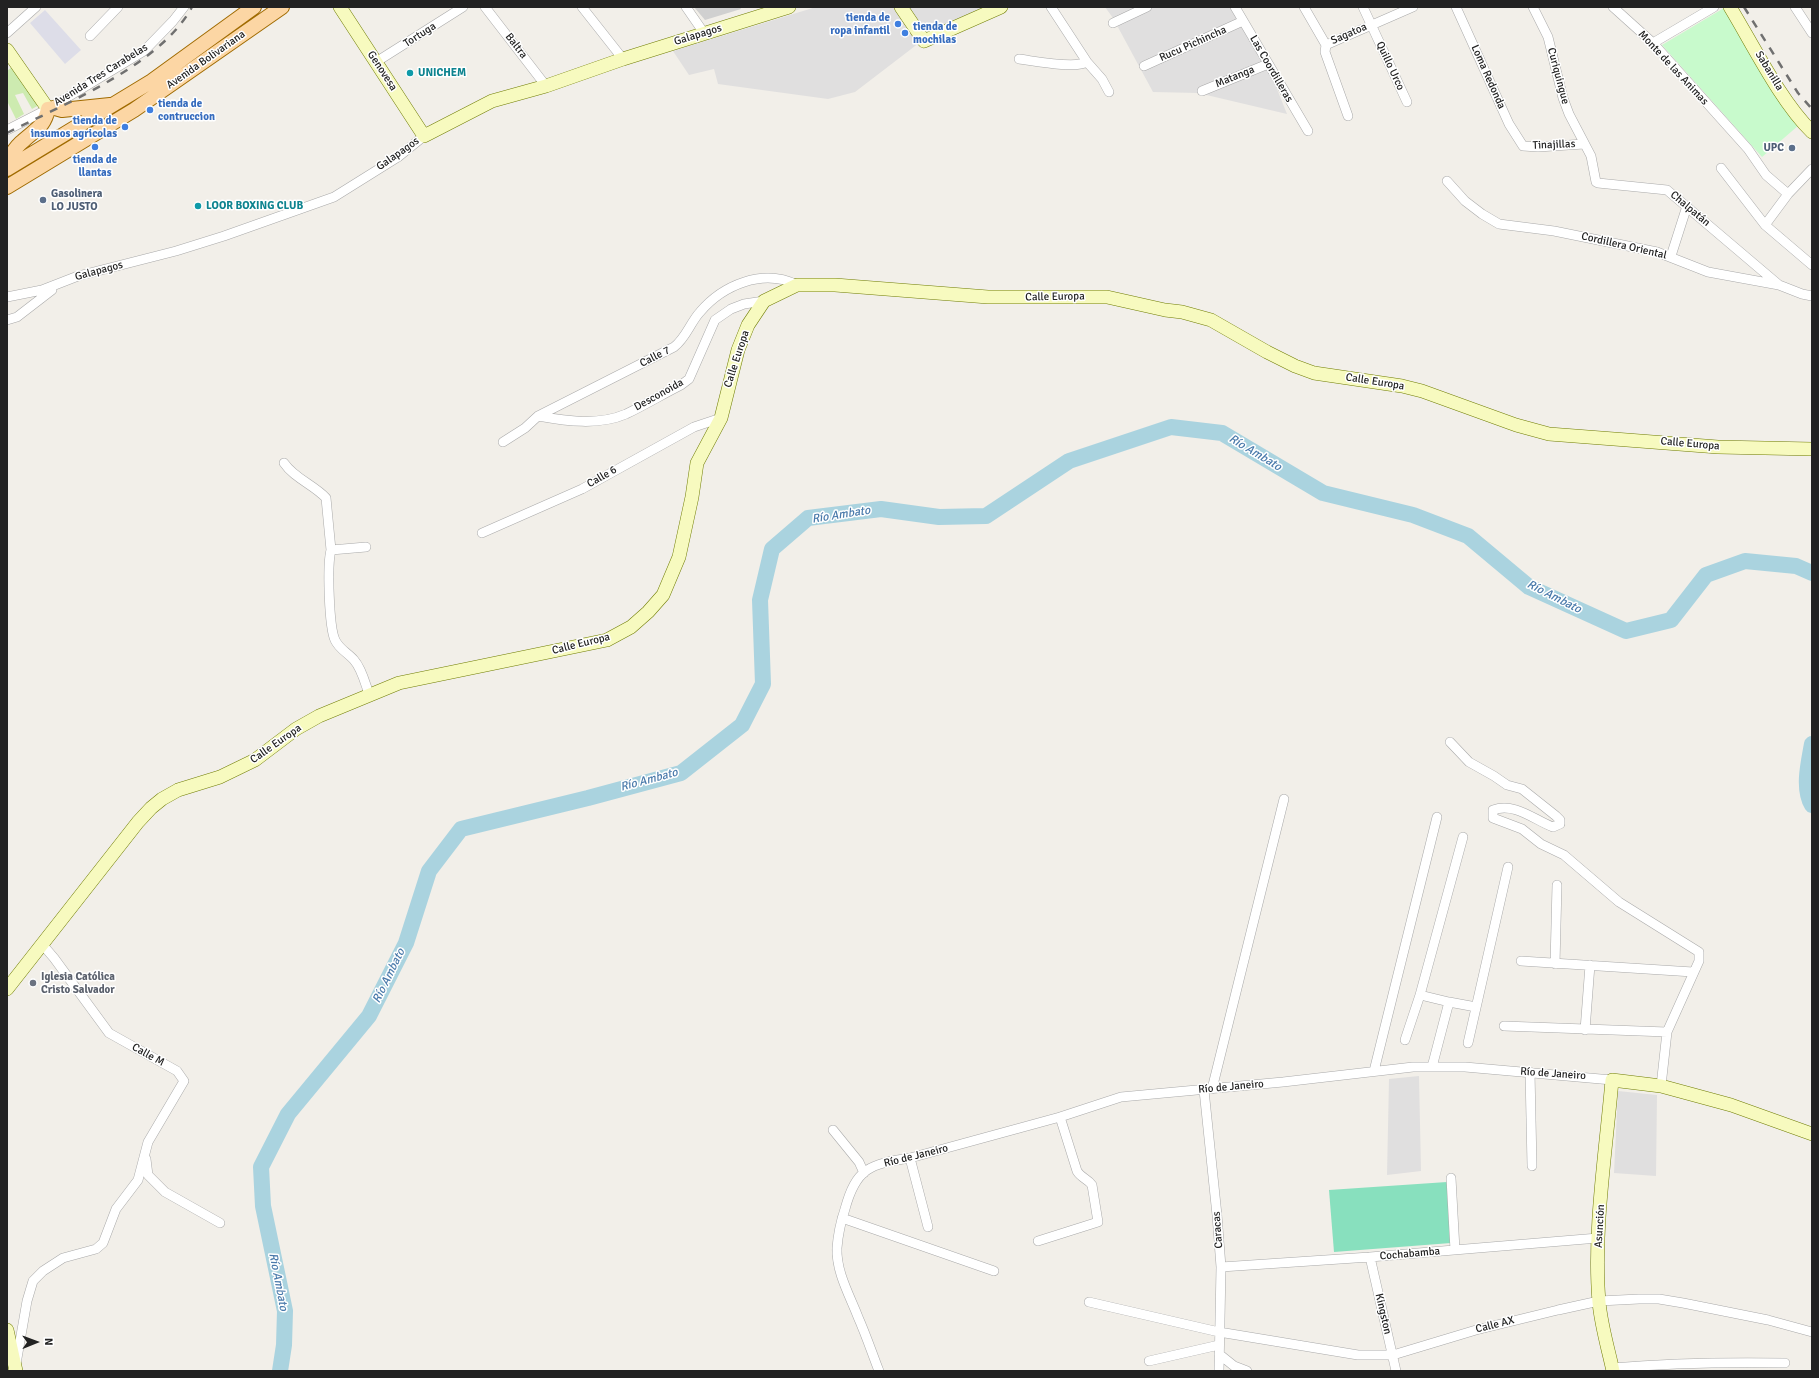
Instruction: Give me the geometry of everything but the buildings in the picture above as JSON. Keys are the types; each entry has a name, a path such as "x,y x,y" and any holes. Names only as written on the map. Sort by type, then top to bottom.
{"main road":[{"name":"Avenida Bolivariana","path":"7,169 152,81 254,7"},
{"name":"Avenida Bolivariana","path":"7,187 134,110 282,7"},
{"path":"7,161 22,141 35,132 45,121 48,109 55,108 62,110 114,105"}],"street":[{"path":"7,33 36,7"},
{"path":"90,36 118,7"},
{"name":"Avenida Tres Carabelas","path":"7,130 48,109 144,51 173,21 184,7"},
{"name":"Genovesa","path":"340,7 424,136"},
{"name":"Tortuga","path":"376,62 463,7"},
{"name":"Baltra","path":"485,7 546,86"},
{"path":"582,7 623,59"},
{"path":"686,7 704,33"},
{"name":"Galapagos","path":"7,297 42,290 78,276 176,251 224,236 334,197 398,157 424,136 492,101 546,86 623,59 789,7"},
{"path":"901,7 924,42 1001,7"},
{"path":"1051,7 1087,62 1102,79 1109,92"},
{"path":"1113,23 1147,7"},
{"name":"Las Coordilleras","path":"1236,7 1308,131"},
{"name":"Sagatoa","path":"1304,7 1326,45 1371,24 1413,7"},
{"name":"Quillo Urco","path":"1363,7 1407,102"},
{"name":"Loma Redonda","path":"1456,7 1509,124 1523,146"},
{"name":"Curiquingue","path":"1533,7 1548,37 1563,98 1584,144"},
{"name":"Monte de las Animas","path":"1613,7 1653,43 1715,114 1748,149 1766,175 1788,194"},
{"path":"1653,43 1714,7"},
{"name":"Sabanilla","path":"1730,7 1777,85 1799,118 1812,132"},
{"path":"1795,7 1812,33"},
{"name":"Rucu Pichincha","path":"1144,66 1243,21"},
{"path":"1326,45 1325,52 1348,116"},
{"path":"7,50 48,109"},
{"path":"1020,59 1054,64 1079,64 1087,62"},
{"name":"Matanga","path":"1202,91 1268,64"},
{"name":"Tinajillas","path":"1523,146 1538,147 1584,144"},
{"name":"Chalpatán","path":"1584,144 1591,156 1596,182 1667,190 1779,285"},
{"path":"1722,168 1765,225 1812,265"},
{"path":"1765,225 1788,194 1812,169"},
{"name":"Cordillera Oriental","path":"1447,181 1465,201 1482,214 1499,224 1554,231 1657,252 1671,256 1708,272 1779,285 1802,294 1812,296"},
{"path":"1671,256 1687,206"},
{"name":"Calle 7","path":"503,442 525,428 538,416 680,343 699,313 716,295 741,282 763,278 789,281 797,285"},
{"path":"7,320 17,317 59,283"},
{"name":"Calle Europa","path":"7,989 138,822 162,799 178,790 220,778 255,760 296,729 319,716 369,694 399,683 607,640 631,627 648,612 663,595 679,557 688,517 697,464 720,418 738,350 748,325 764,301 797,285 835,285 988,297 1107,297 1165,310 1182,312 1211,320 1266,352 1295,366 1314,372 1402,386 1422,391 1516,425 1549,434 1718,447 1812,449"},
{"name":"Desconoida","path":"538,416 566,421 594,421 625,414 681,385 688,379 715,320 731,309 744,304 764,301"},
{"name":"Calle 6","path":"482,534 582,489 694,427 720,418"},
{"path":"284,463 288,470 311,485 326,498 331,550 328,560 329,584 332,624 335,640 354,660 364,679 369,694"},
{"path":"331,550 366,547"},
{"path":"1450,742 1469,762 1507,785 1522,789 1556,816 1560,820 1560,824 1553,827 1527,814 1510,808 1501,807 1493,810 1493,818 1522,829 1541,844 1564,855 1619,902 1694,947 1699,952 1699,961 1667,1032 1661,1086"},
{"path":"1208,1089 1284,799"},
{"path":"1374,1071 1436,817"},
{"path":"1406,1040 1420,995 1463,836"},
{"path":"1468,1043 1508,867"},
{"path":"1555,964 1558,885"},
{"name":"Calle M","path":"16,1369 27,1301 33,1281 43,1271 63,1258 100,1246 116,1209 138,1180 148,1142 183,1083 183,1079 177,1071 108,1033 54,958 42,944"},
{"path":"1521,961 1693,972"},
{"path":"1585,1030 1590,965"},
{"path":"1420,995 1476,1007"},
{"path":"1432,1067 1449,1002"},
{"path":"1504,1026 1667,1032"},
{"name":"Río de Janeiro","path":"879,1371 844,1283 837,1248 842,1218 854,1183 864,1173 881,1164 910,1158 1060,1118 1121,1097 1283,1082 1374,1071 1432,1067 1465,1067 1530,1072 1661,1086 1731,1105 1812,1134"},
{"path":"1530,1072 1532,1166"},
{"name":"Asunción","path":"1612,1080 1598,1238 1599,1301 1601,1321 1613,1370"},
{"name":"Caracas","path":"1208,1089 1221,1268 1219,1371"},
{"path":"1038,1241 1098,1222 1092,1186 1090,1181 1081,1177 1077,1171 1060,1118"},
{"path":"833,1130 859,1162 864,1173"},
{"path":"145,1150 148,1175 159,1186 183,1203 220,1223"},
{"path":"910,1158 928,1227"},
{"path":"1451,1178 1455,1250"},
{"path":"842,1218 994,1271"},
{"name":"Cochabamba","path":"1221,1268 1598,1238"},
{"name":"Kingston","path":"1370,1257 1396,1371"},
{"name":"Calle AX","path":"1089,1302 1219,1332 1358,1355 1393,1355 1476,1330 1599,1301 1639,1299 1677,1302 1768,1320 1812,1332"},
{"path":"7,1330 16,1369"},
{"path":"1149,1362 1219,1350 1234,1366 1247,1371"},
{"path":"1613,1370 1670,1364 1727,1362 1785,1363"}],"shaded area":[{"path":"694,7 740,7 741,9 705,20"},
{"path":"816,7 896,7 919,43 855,92 828,99 718,84 714,69 689,75 673,51"},
{"path":"901,7 1001,7 924,41"},
{"path":"1105,7 1234,7 1267,64 1287,114 1198,93 1153,92 1113,18"},
{"path":"45,10 81,50 65,64 30,23"},
{"path":"1419,1076 1421,1171 1387,1175 1389,1079"},
{"path":"1618,1091 1657,1095 1656,1176 1614,1173"}],"green space":[{"path":"1724,8 1799,125 1762,157 1662,45"},
{"path":"12,67 39,105 32,109 23,93 15,95 24,114 16,119 7,101 7,71"},
{"path":"1447,1182 1451,1243 1334,1252 1329,1190"}],"waterway":[{"name":"Río Ambato","path":"280,1371 284,1345 285,1311 263,1206 261,1167 288,1114 369,1016 406,943 429,871 461,829 588,798 681,773 742,725 763,684 760,600 772,549 808,518 881,509 939,517 986,516 1069,461 1171,427 1222,433 1323,493 1413,515 1468,536 1529,587 1626,631 1671,620 1706,575 1745,561 1796,566 1812,573"},
{"name":"Río Ambato","path":"1812,744 1807,775 1807,791 1812,805"}],"railway":[{"path":"7,133 82,96 135,65 158,47 177,28 192,7"},
{"path":"1744,7 1798,93 1812,109"}],"place":[{"name":"tienda de ropa infantil","path":"898,24"},
{"name":"tienda de mochilas","path":"905,33"},
{"name":"UNICHEM","path":"410,73"},
{"name":"tienda de contruccion","path":"150,110"},
{"name":"tienda de insumos agricolas","path":"125,127"},
{"name":"tienda de llantas","path":"95,147"},
{"name":"UPC","path":"1792,148"},
{"name":"Gasolinera LO JUSTO","path":"43,200"},
{"name":"LOOR BOXING CLUB","path":"198,206"},
{"name":"Iglesia Católica Cristo Salvador","path":"33,983"}]}
